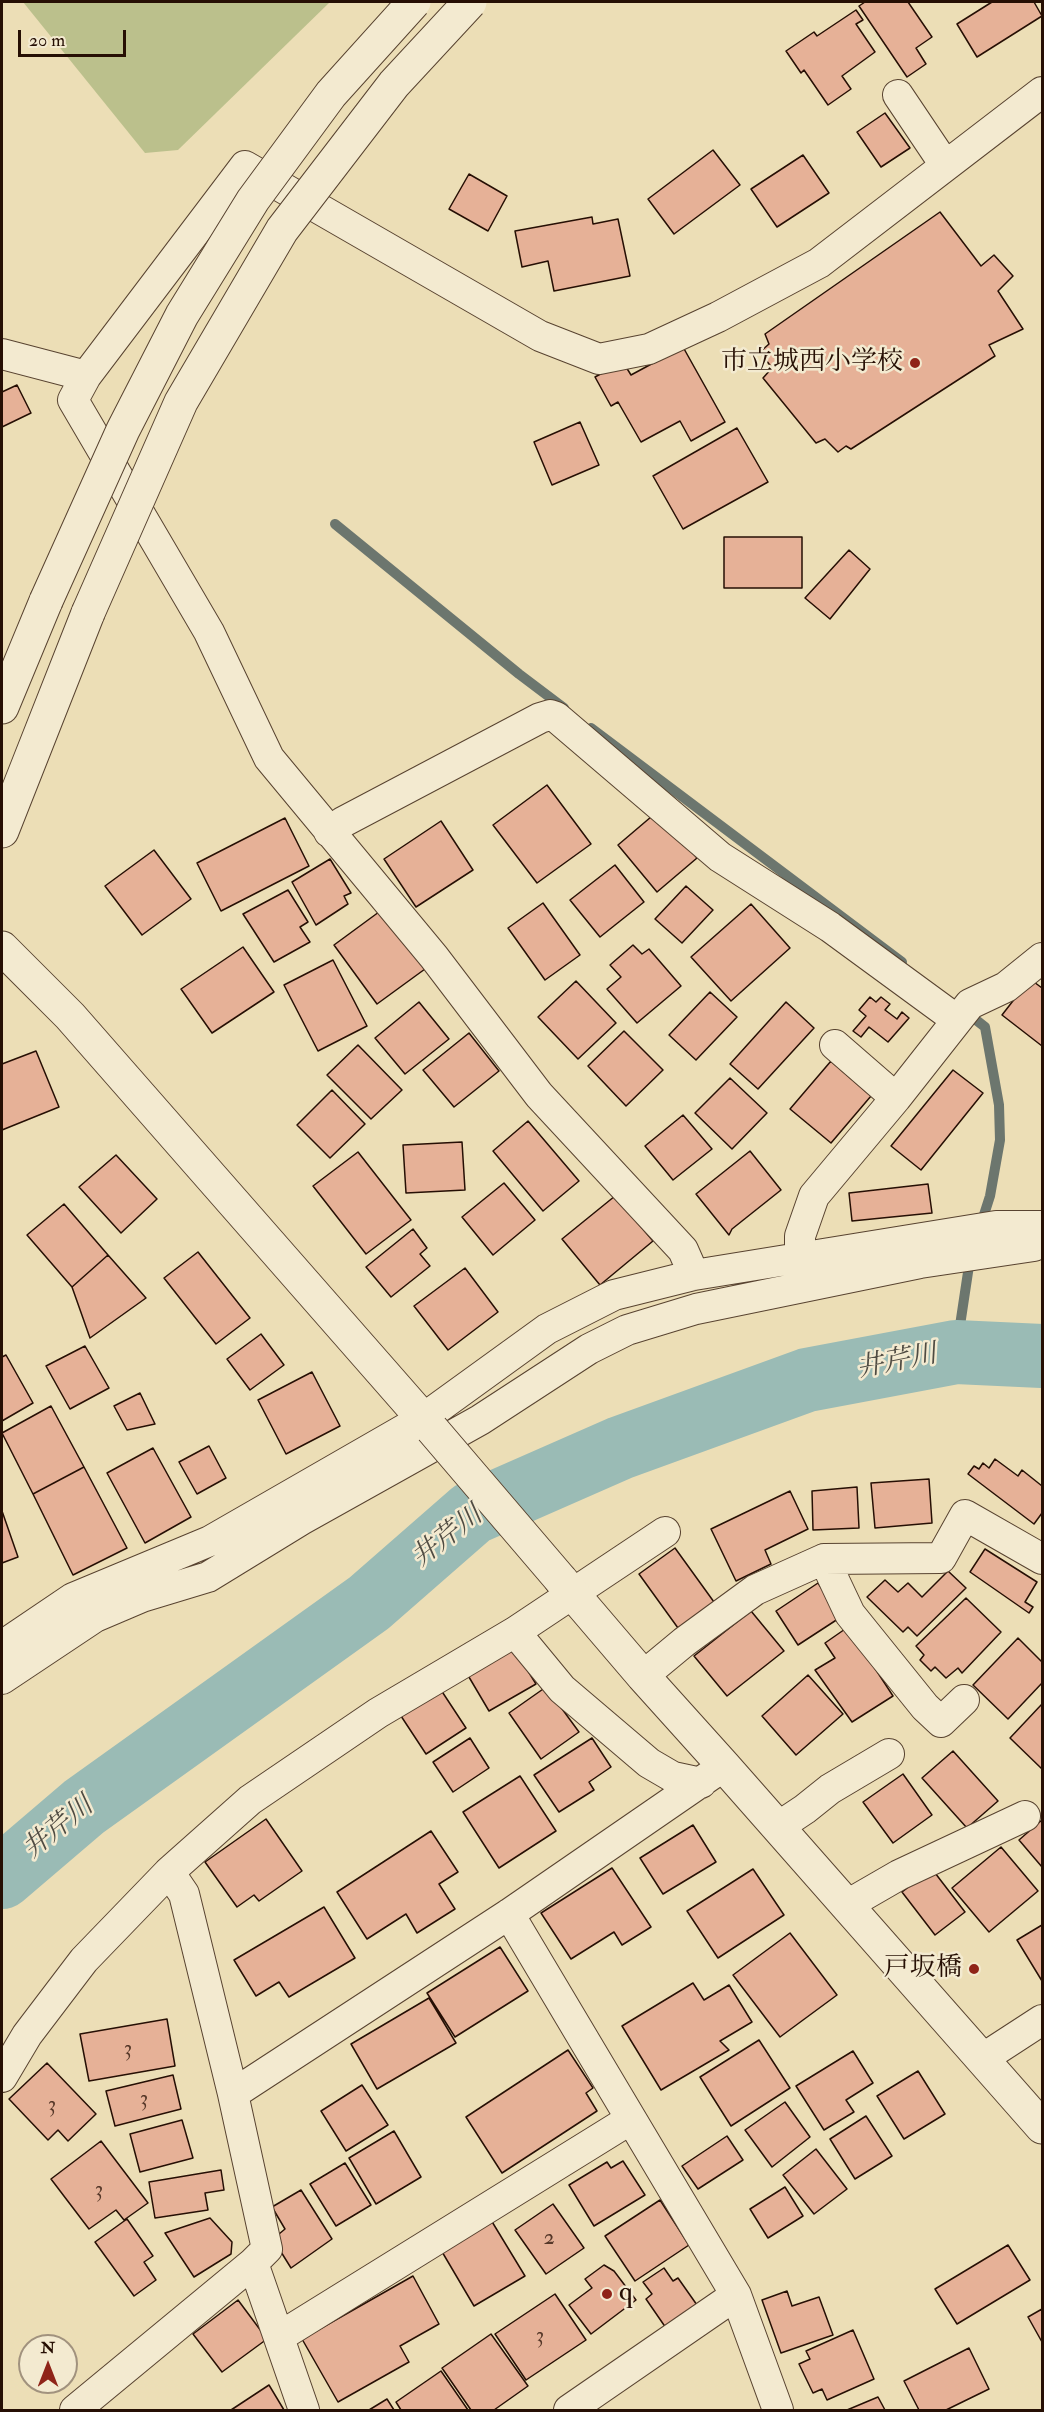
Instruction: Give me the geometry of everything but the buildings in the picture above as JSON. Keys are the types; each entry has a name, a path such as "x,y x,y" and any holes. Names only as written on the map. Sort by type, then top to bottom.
{"street":[{"path":"2,707 46,601 123,430 182,315 254,200 331,94 414,2"},
{"path":"2,831 88,613 182,402 282,230 394,84 470,2"},
{"path":"694,1275 683,1250 539,1095 434,957 269,758 209,632 73,400 86,376 245,166 540,336 599,359 649,349 718,317 819,263 1042,92"},
{"path":"898,95 945,165"},
{"path":"2,354 86,376"},
{"path":"329,832 343,822 540,718 556,717 720,857 962,1013"},
{"path":"2,948 70,1016 428,1424 643,1676 713,1774 778,1827 1041,2123"},
{"path":"800,1258 800,1236 814,1196 896,1098 962,1013 1006,987 1042,958"},
{"path":"835,1046 896,1098"},
{"path":"2,1646 73,1598 210,1541 428,1424 547,1329 614,1295 694,1275 996,1226 1042,1226"},
{"path":"2,1679 95,1617 142,1597 185,1586 208,1577 301,1520 480,1420 589,1348 627,1330 696,1309 920,1263 1034,1246 1042,1241"},
{"path":"643,1676 684,1642 755,1590 825,1559 941,1558 965,1515 1042,1557"},
{"path":"2,2077 27,2035 84,1960 169,1872 250,1800 378,1713 515,1632 566,1586 665,1532"},
{"path":"825,1559 850,1614 925,1707 941,1722 964,1700"},
{"path":"515,1632 562,1689 649,1763 673,1777 713,1774"},
{"path":"778,1827 830,1789 889,1754"},
{"path":"233,2094 509,1914 713,1774"},
{"path":"847,1905 899,1875 1025,1816"},
{"path":"75,2410 254,2263 267,2249 233,2094 184,1894 169,1872"},
{"path":"509,1914 736,2295 778,2410"},
{"path":"982,2059 1042,2020"},
{"path":"279,2337 631,2119"},
{"path":"254,2263 304,2410"},
{"path":"569,2410 736,2295"}],"green space":[{"path":"23,2 330,2 178,150 145,153"}],"waterway":[{"path":"335,524 564,708"},
{"path":"591,728 902,962"},
{"path":"966,1012 985,1027 999,1105 1000,1140 990,1196 981,1224"},
{"path":"956,1352 970,1259"},
{"name":"井芹川","path":"2,1877 84,1807 369,1603 472,1513 620,1448 807,1380 956,1352 1042,1356"}],"place":[{"name":"市立城西小学校","path":"915,363"},
{"name":"戸坂橋","path":"974,1969"},
{"name":"q","path":"607,2294"}]}
